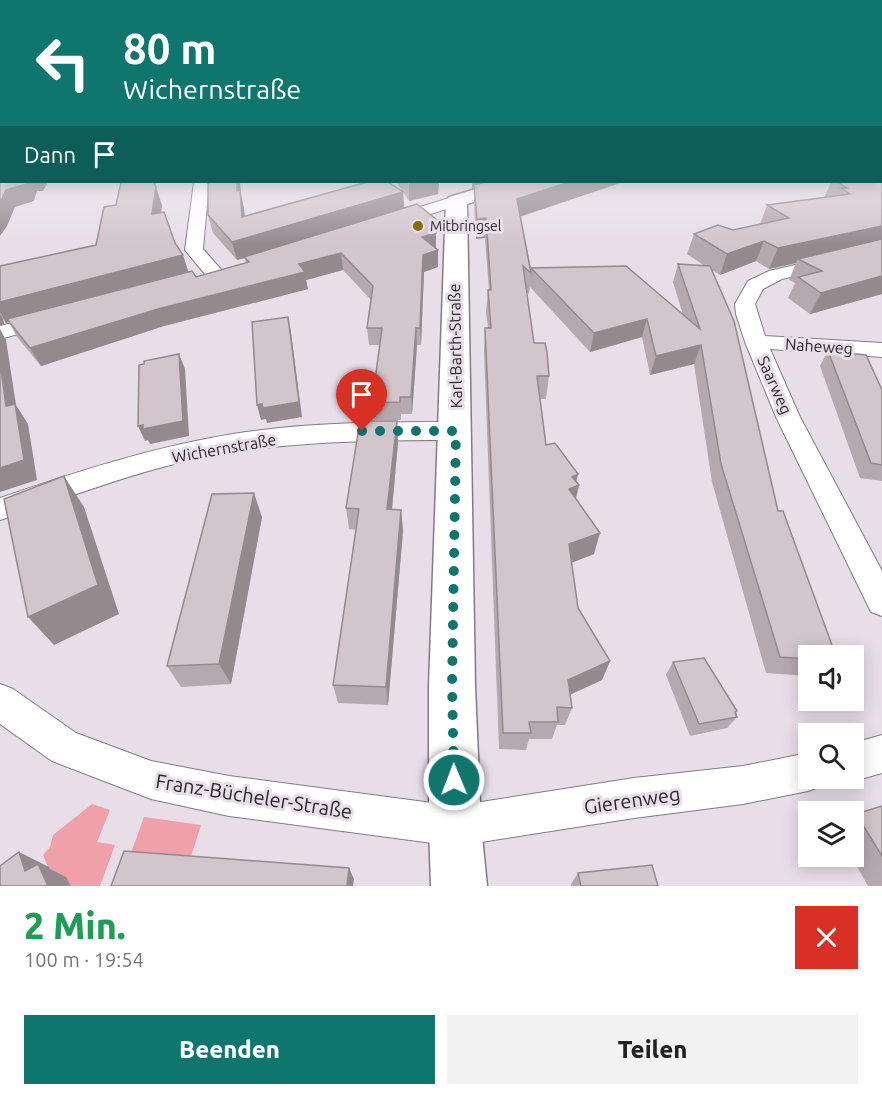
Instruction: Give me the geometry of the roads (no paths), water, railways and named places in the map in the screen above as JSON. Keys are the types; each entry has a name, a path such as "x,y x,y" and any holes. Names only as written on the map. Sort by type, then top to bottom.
{"street":[{"path":"201,183 194,250 216,275"},
{"path":"378,226 497,185"},
{"name":"Karl-Barth-Straße","path":"456,201 454,249 456,431 452,686 455,826 459,886"},
{"name":"Saarweg","path":"882,250 776,275 755,285 745,304 746,314 756,342 801,444 882,602"},
{"path":"193,281 238,269"},
{"path":"0,333 68,314"},
{"name":"Naheweg","path":"756,342 882,350"},
{"name":"Wichernstraße","path":"0,509 140,464 232,443 314,433 456,431"},
{"name":"Franz-Bücheler-Straße","path":"0,703 65,748 151,780 229,796 455,826"},
{"path":"864,759 882,754"},
{"name":"Gierenweg","path":"455,826 634,798 743,785 798,774"}],"place":[{"name":"Mitbringsel","path":"418,226"}]}
